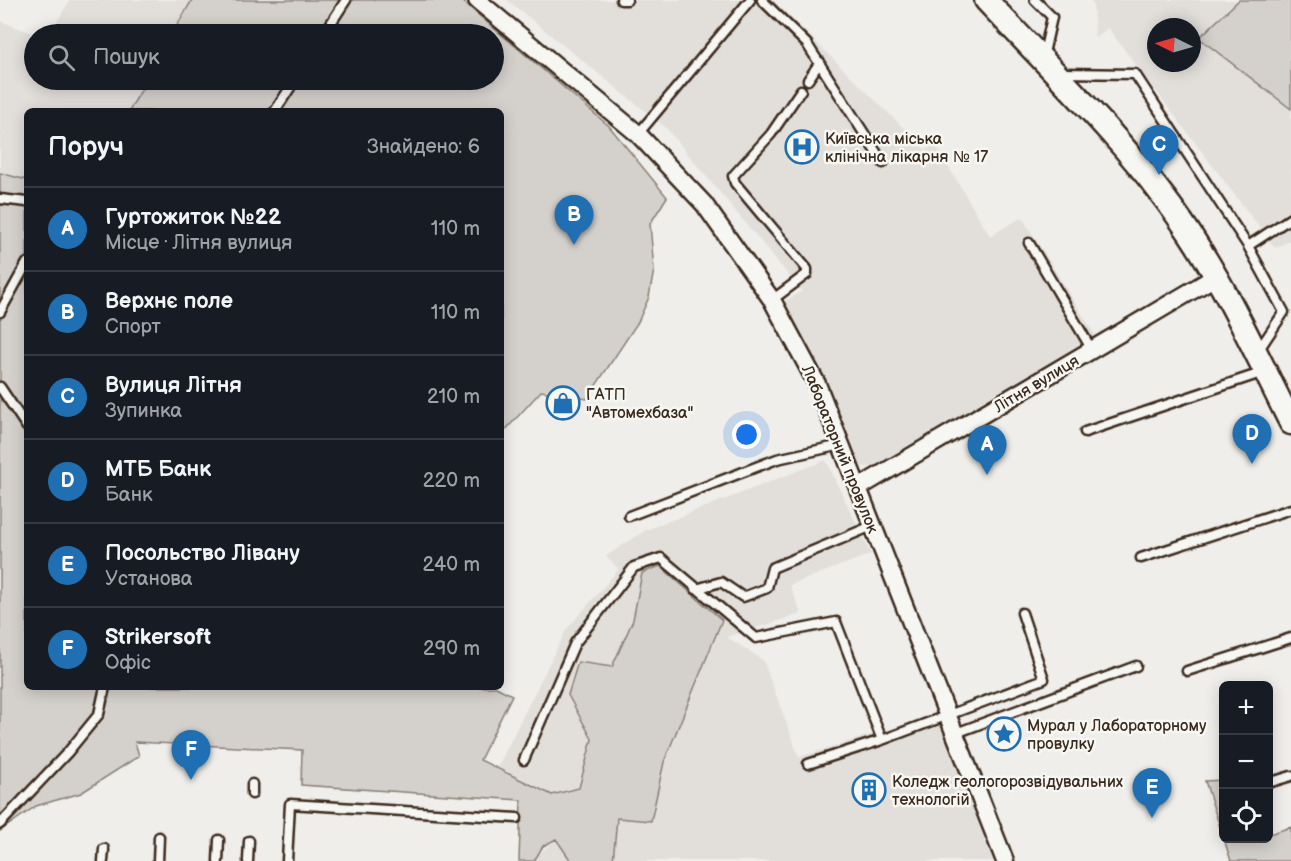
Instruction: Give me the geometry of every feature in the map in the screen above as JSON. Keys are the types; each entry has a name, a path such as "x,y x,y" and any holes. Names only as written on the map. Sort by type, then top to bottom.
{"main road":[{"path":"986,0 1153,183 1191,235 1291,423"}],"street":[{"name":"Лабораторний провулок","path":"486,3 638,134 704,204 772,300 817,384 950,716 1005,861"},
{"name":"Літня вулиця","path":"858,488 1215,277"}],"lane":[{"path":"330,24 346,0"},
{"path":"621,0 627,0"},
{"path":"638,134 750,0"},
{"path":"762,0 807,44 883,163"},
{"path":"1035,0 1052,17 1048,67 1134,74 1248,246 1288,314 1260,363 1085,432"},
{"path":"808,80 820,62"},
{"path":"277,108 289,90"},
{"path":"772,300 807,274 807,269 735,183 734,176 737,168 771,134 801,90"},
{"path":"0,199 24,202"},
{"path":"1248,246 1291,218"},
{"path":"1029,243 1092,350"},
{"path":"0,312 24,268"},
{"path":"0,387 24,423"},
{"path":"628,516 777,459 841,445"},
{"path":"1141,558 1291,509"},
{"path":"696,589 721,582 743,597 767,588 772,568 872,526"},
{"path":"524,760 575,643 634,567 661,558 756,638 837,622 882,741"},
{"path":"808,764 882,741 1044,679 1022,612"},
{"path":"1187,671 1291,638"},
{"path":"956,732 1136,666"},
{"path":"0,824 68,752 99,714 104,690"},
{"path":"1273,782 1291,776"},
{"path":"287,861 290,804 517,818"},
{"path":"158,861 159,837"},
{"path":"218,861 219,840"},
{"path":"248,861 249,841"},
{"path":"103,861 104,849"}],"shaded area":[{"path":"70,0 191,0 178,24 56,24"},
{"path":"192,0 461,0 489,24 178,24"},
{"path":"507,0 773,0 926,150 935,144 990,236 1022,217 1095,335 875,466 863,467 852,457 813,359 783,303 802,291 666,128"},
{"path":"1090,0 1291,0 1291,240 1275,248 1108,28 1095,38 1093,3"},
{"path":"1239,0 1291,0 1291,109 1201,40 1201,36"},
{"path":"0,21 24,30 24,90 141,90 131,108 24,108 24,179 0,173"},
{"path":"504,37 609,126 667,197 650,224 654,270 649,297 638,322 587,399 541,391 504,432 504,108 131,108 141,90 504,90"},
{"path":"0,173 24,179 24,690 502,690 512,695 480,760 552,795 579,788 592,739 568,695 578,662 612,667 633,620 642,573 660,566 722,620 664,762 651,821 617,818 613,861 571,861 556,839 543,846 534,861 519,861 521,800 301,785 302,750 135,742 139,756 81,793 36,806 0,831"},
{"path":"826,460 871,554 790,585 801,614 727,637 763,660 799,757 942,713 997,861 534,861 534,858 556,839 497,768 566,630 619,569 606,556 646,530"},
{"path":"1219,780 1219,824 1205,781"},
{"path":"1291,827 1291,861 1231,861 1225,843 1273,843 1273,833"}],"place":[{"name":"Київська міська клінічна лікарня № 17","path":"802,147"},
{"name":"Вулиця Літня","path":"1159,175"},
{"name":"Верхнє поле","path":"574,245"},
{"name":"ГАТП \"Автомехбаза\"","path":"563,403"},
{"name":"МТБ Банк","path":"1252,464"},
{"name":"Гуртожиток №22","path":"987,475"},
{"name":"Мурал у Лабораторному провулку","path":"1004,734"},
{"name":"Strikersoft","path":"191,780"},
{"name":"Коледж геологорозвідувальних технологій","path":"869,790"},
{"name":"Посольство Лівану","path":"1152,818"}]}
